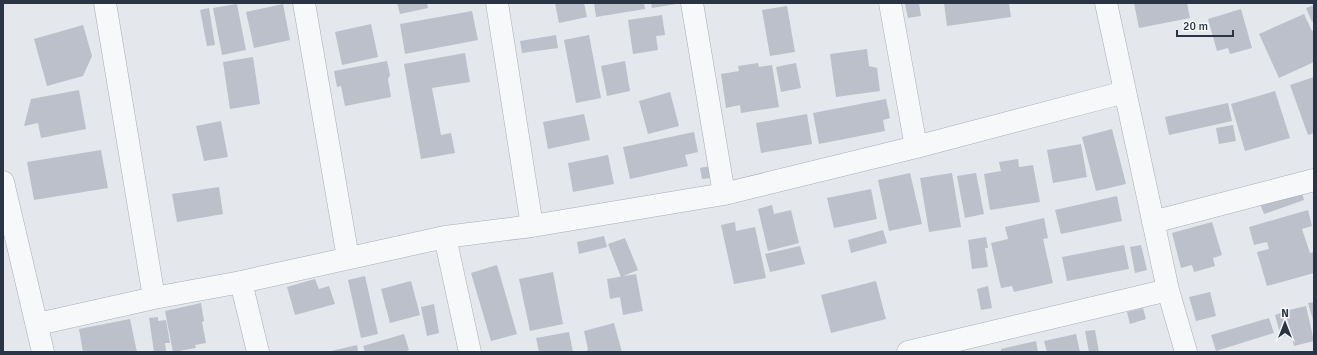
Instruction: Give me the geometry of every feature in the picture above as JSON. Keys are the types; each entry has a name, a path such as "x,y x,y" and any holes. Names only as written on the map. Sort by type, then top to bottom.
{"street":[{"path":"105,3 154,298"},
{"path":"304,3 348,258"},
{"path":"497,3 532,226"},
{"path":"692,3 724,194"},
{"path":"890,3 916,147"},
{"path":"1106,3 1168,290 1186,352"},
{"path":"38,324 154,298 241,282 445,237 532,226 724,194 916,147 1125,92"},
{"path":"1153,222 1314,180"},
{"path":"3,182 38,324 43,352"},
{"path":"445,237 470,352"},
{"path":"241,282 258,352"},
{"path":"908,352 1168,290"}],"building":[{"path":"397,3 427,3 428,8 400,14"},
{"path":"555,3 584,3 587,17 559,23"},
{"path":"594,3 644,3 645,9 596,17"},
{"path":"651,3 676,3 676,4 652,8"},
{"path":"919,3 921,16 908,18 905,4"},
{"path":"944,3 1009,3 1011,17 947,26"},
{"path":"1134,3 1187,3 1190,18 1139,28"},
{"path":"237,4 246,50 222,55 213,8"},
{"path":"283,4 290,40 254,48 246,12"},
{"path":"1314,5 1314,21 1312,22 1306,8"},
{"path":"787,6 795,52 770,56 762,10"},
{"path":"209,8 215,45 207,46 200,10"},
{"path":"1241,9 1252,48 1230,54 1228,48 1217,51 1208,19"},
{"path":"472,11 478,40 405,54 400,24"},
{"path":"1304,14 1312,31 1314,30 1314,62 1279,78 1259,34"},
{"path":"662,15 665,35 656,36 658,50 633,54 628,20"},
{"path":"371,24 378,57 342,65 335,32"},
{"path":"83,25 92,56 83,76 47,86 34,39"},
{"path":"556,35 558,48 522,53 520,41"},
{"path":"589,35 601,98 576,103 564,40"},
{"path":"867,49 869,66 877,68 880,91 836,97 830,54"},
{"path":"465,53 470,82 432,88 441,135 451,133 455,153 421,159 404,64"},
{"path":"253,57 260,104 230,109 223,62"},
{"path":"387,61 390,75 388,79 391,97 345,106 341,86 337,87 334,71"},
{"path":"625,61 630,91 607,96 601,66"},
{"path":"758,63 759,67 772,65 779,107 741,113 740,105 726,108 721,74 739,71 738,66"},
{"path":"796,63 801,88 781,92 776,67"},
{"path":"1314,77 1314,133 1308,135 1290,85"},
{"path":"79,90 86,129 41,138 38,123 24,126 31,99"},
{"path":"1275,91 1290,138 1245,151 1231,104"},
{"path":"670,92 679,126 648,134 639,101"},
{"path":"886,99 890,118 883,120 885,131 819,144 813,113"},
{"path":"1228,103 1232,121 1169,135 1165,117"},
{"path":"584,114 590,140 548,149 543,122"},
{"path":"807,114 812,144 761,153 756,123"},
{"path":"221,121 228,157 204,161 196,126"},
{"path":"1233,125 1236,141 1219,144 1216,128"},
{"path":"1112,129 1126,184 1096,191 1082,137"},
{"path":"694,132 698,152 685,155 688,166 630,179 623,147"},
{"path":"1081,144 1087,177 1053,183 1047,150"},
{"path":"101,150 108,188 34,200 27,162"},
{"path":"608,155 614,184 573,192 568,163"},
{"path":"1018,159 1019,167 1033,165 1040,202 990,210 984,174 1001,171 999,162"},
{"path":"710,166 712,178 702,179 700,168"},
{"path":"910,173 922,224 889,231 878,180"},
{"path":"952,173 961,227 929,232 920,178"},
{"path":"976,173 984,214 965,218 957,176"},
{"path":"219,187 223,214 177,222 172,194"},
{"path":"871,189 877,219 834,228 827,198"},
{"path":"1301,189 1304,200 1264,214 1260,204"},
{"path":"1117,196 1122,221 1061,234 1055,210"},
{"path":"772,205 774,214 791,210 799,243 768,251 758,209"},
{"path":"1308,210 1312,226 1302,229 1310,253 1314,252 1314,273 1267,286 1257,252 1269,249 1267,242 1254,245 1249,227"},
{"path":"1044,218 1048,238 1043,239 1053,283 1014,292 1012,286 1001,288 991,243 1008,239 1005,227"},
{"path":"735,222 736,231 755,227 766,278 734,284 721,225"},
{"path":"1212,222 1222,255 1213,258 1215,266 1194,272 1192,265 1181,268 1172,233"},
{"path":"883,230 887,243 851,253 848,240"},
{"path":"604,236 607,247 579,254 577,242"},
{"path":"986,237 988,248 985,248 988,267 972,269 968,240"},
{"path":"625,238 638,270 621,277 608,244"},
{"path":"1124,245 1129,269 1067,281 1062,257"},
{"path":"1141,245 1147,270 1135,273 1130,247"},
{"path":"800,246 805,264 770,272 765,254"},
{"path":"497,265 517,334 491,341 471,273"},
{"path":"553,272 563,324 530,331 519,279"},
{"path":"636,274 643,311 623,315 620,297 610,299 607,279"},
{"path":"365,276 378,334 361,338 348,280"},
{"path":"315,279 319,289 329,286 335,304 295,315 287,287"},
{"path":"411,281 420,315 390,323 381,289"},
{"path":"876,281 886,319 831,333 821,295"},
{"path":"988,286 992,308 981,310 977,289"},
{"path":"1210,292 1216,316 1196,321 1189,297"},
{"path":"1314,302 1314,323 1308,303"},
{"path":"201,303 204,321 202,322 206,343 195,345 196,348 173,352 165,311"},
{"path":"434,304 439,333 427,336 421,307"},
{"path":"1306,306 1314,341 1294,346 1285,311"},
{"path":"1143,308 1146,319 1130,324 1127,312"},
{"path":"1283,312 1289,335 1281,337 1275,315"},
{"path":"158,317 158,321 166,320 170,343 165,343 166,351 154,352 149,318"},
{"path":"1269,318 1274,333 1216,351 1211,335"},
{"path":"130,319 137,352 83,352 79,329"},
{"path":"614,323 622,352 586,352 588,349 584,331"},
{"path":"1095,330 1099,352 1089,352 1085,331"},
{"path":"569,332 573,352 539,352 536,338"},
{"path":"404,334 409,350 403,352 365,352 363,346"},
{"path":"1076,334 1080,352 1047,352 1044,341"},
{"path":"1036,341 1038,352 1001,352 1001,349"},
{"path":"357,345 358,352 331,352 331,351"}]}
